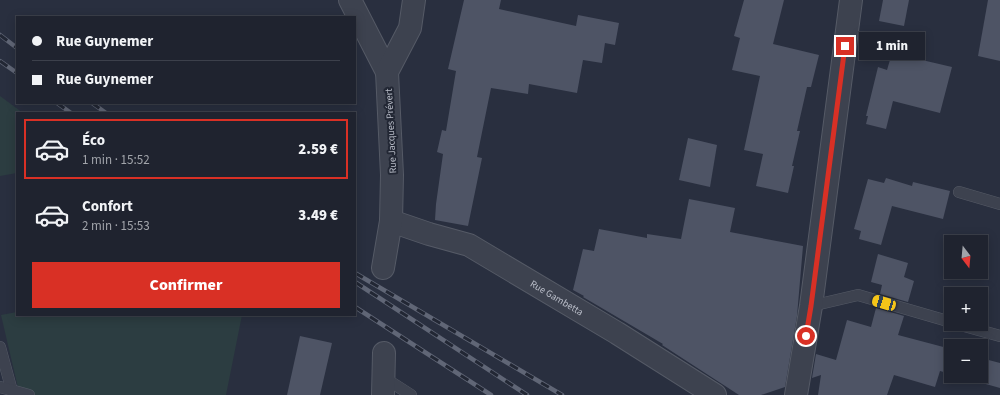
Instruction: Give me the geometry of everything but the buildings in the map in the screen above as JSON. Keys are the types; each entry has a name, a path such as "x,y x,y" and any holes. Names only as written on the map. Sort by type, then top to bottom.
{"street":[{"path":"350,0 387,72"},
{"path":"387,72 410,28 414,0"},
{"path":"796,395 811,306 851,0"},
{"name":"Rue Jacques Prévert","path":"383,268 391,221 392,175 387,72"},
{"name":"Rue Gambetta","path":"391,221 429,234 469,245 617,333 715,395"},
{"path":"383,386 384,353"}],"lane":[{"path":"959,192 1000,204"},
{"path":"811,306 858,295 944,320"},
{"path":"982,331 1000,336"},
{"path":"0,347 12,391"},
{"path":"383,386 411,395"},
{"path":"0,387 29,395"}],"shaded area":[{"path":"0,96 22,112 16,112 16,173 0,176"},
{"path":"16,312 16,316 242,316 226,395 29,395 19,392 1,315"}],"railway":[{"path":"0,35 16,47"},
{"path":"0,61 16,72"},
{"path":"58,104 70,112"},
{"path":"93,104 105,112"},
{"path":"356,274 562,395"},
{"path":"356,283 527,395"},
{"path":"356,308 491,395"}],"route":[{"path":"806,336 845,46"}]}
